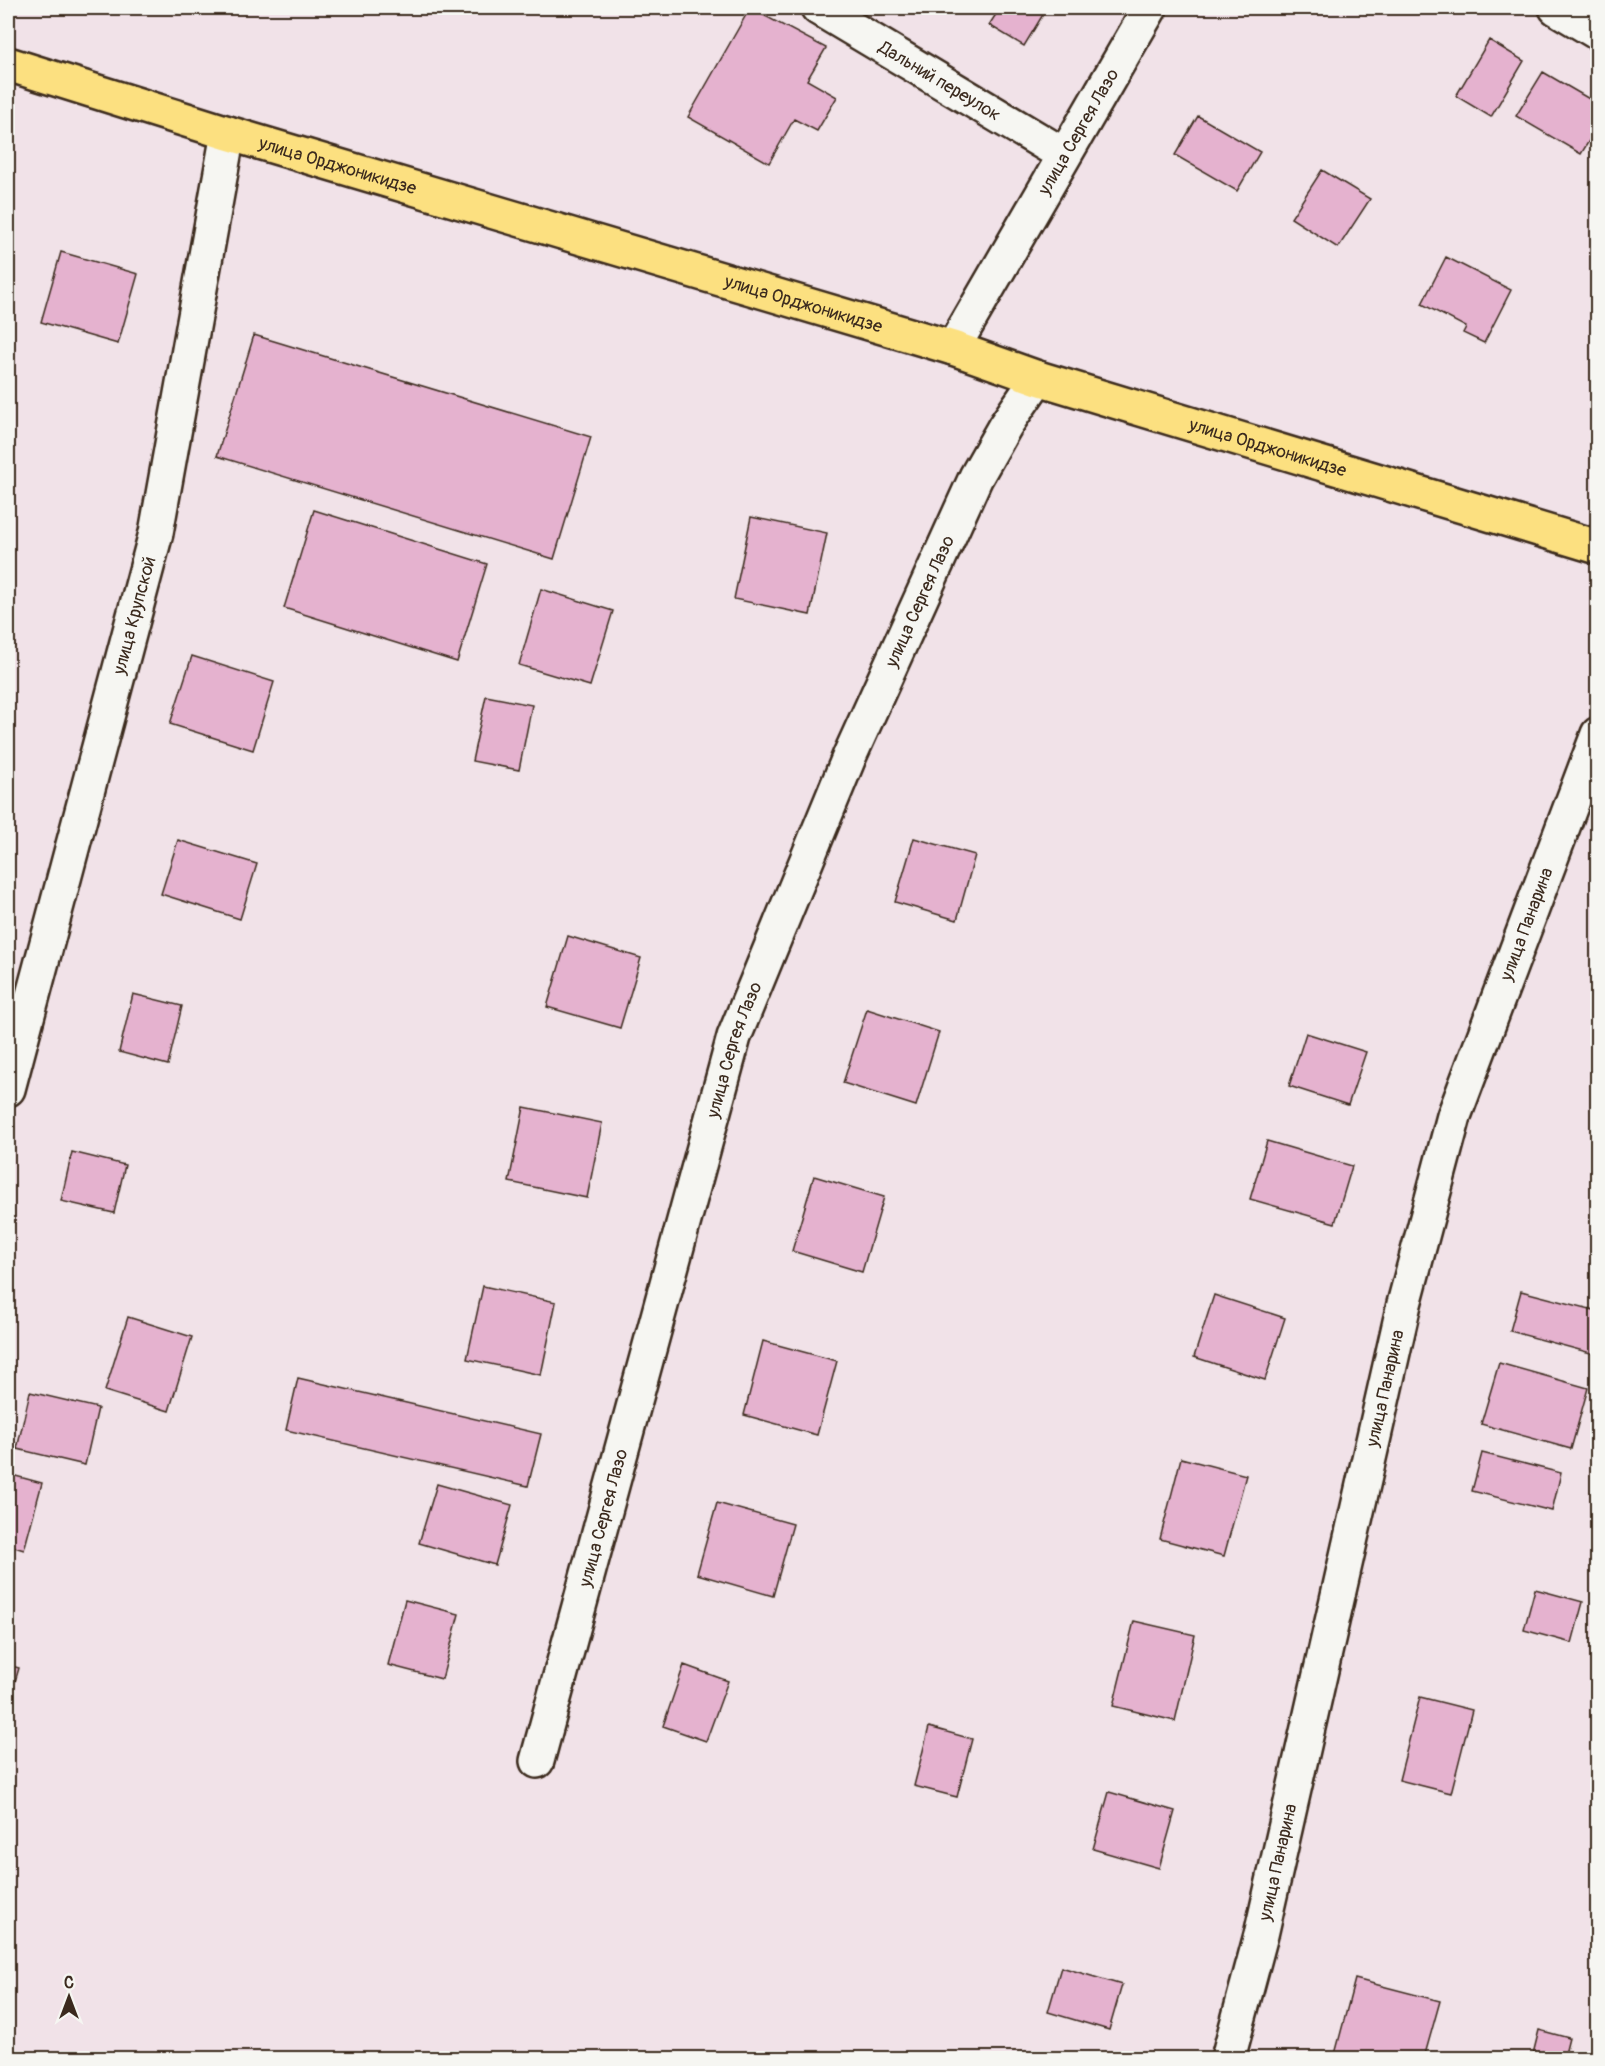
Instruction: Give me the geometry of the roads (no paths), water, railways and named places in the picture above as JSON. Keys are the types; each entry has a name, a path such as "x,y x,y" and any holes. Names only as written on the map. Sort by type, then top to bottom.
{"main road":[{"name":"улица Орджоникидзе","path":"8,64 228,133 953,348 1038,378 1598,547"}],"street":[{"name":"Дальний переулок","path":"818,8 1064,155"},
{"name":"улица Сергея Лазо","path":"953,348 1150,8"},
{"path":"1556,8 1598,33"},
{"name":"улица Крупской","path":"8,1089 156,533 228,133"},
{"name":"улица Сергея Лазо","path":"537,1761 734,1037 850,755 971,488 1005,426 1038,378"},
{"name":"улица Панарина","path":"1228,2058 1261,1935 1404,1304 1454,1116 1598,734"}]}
